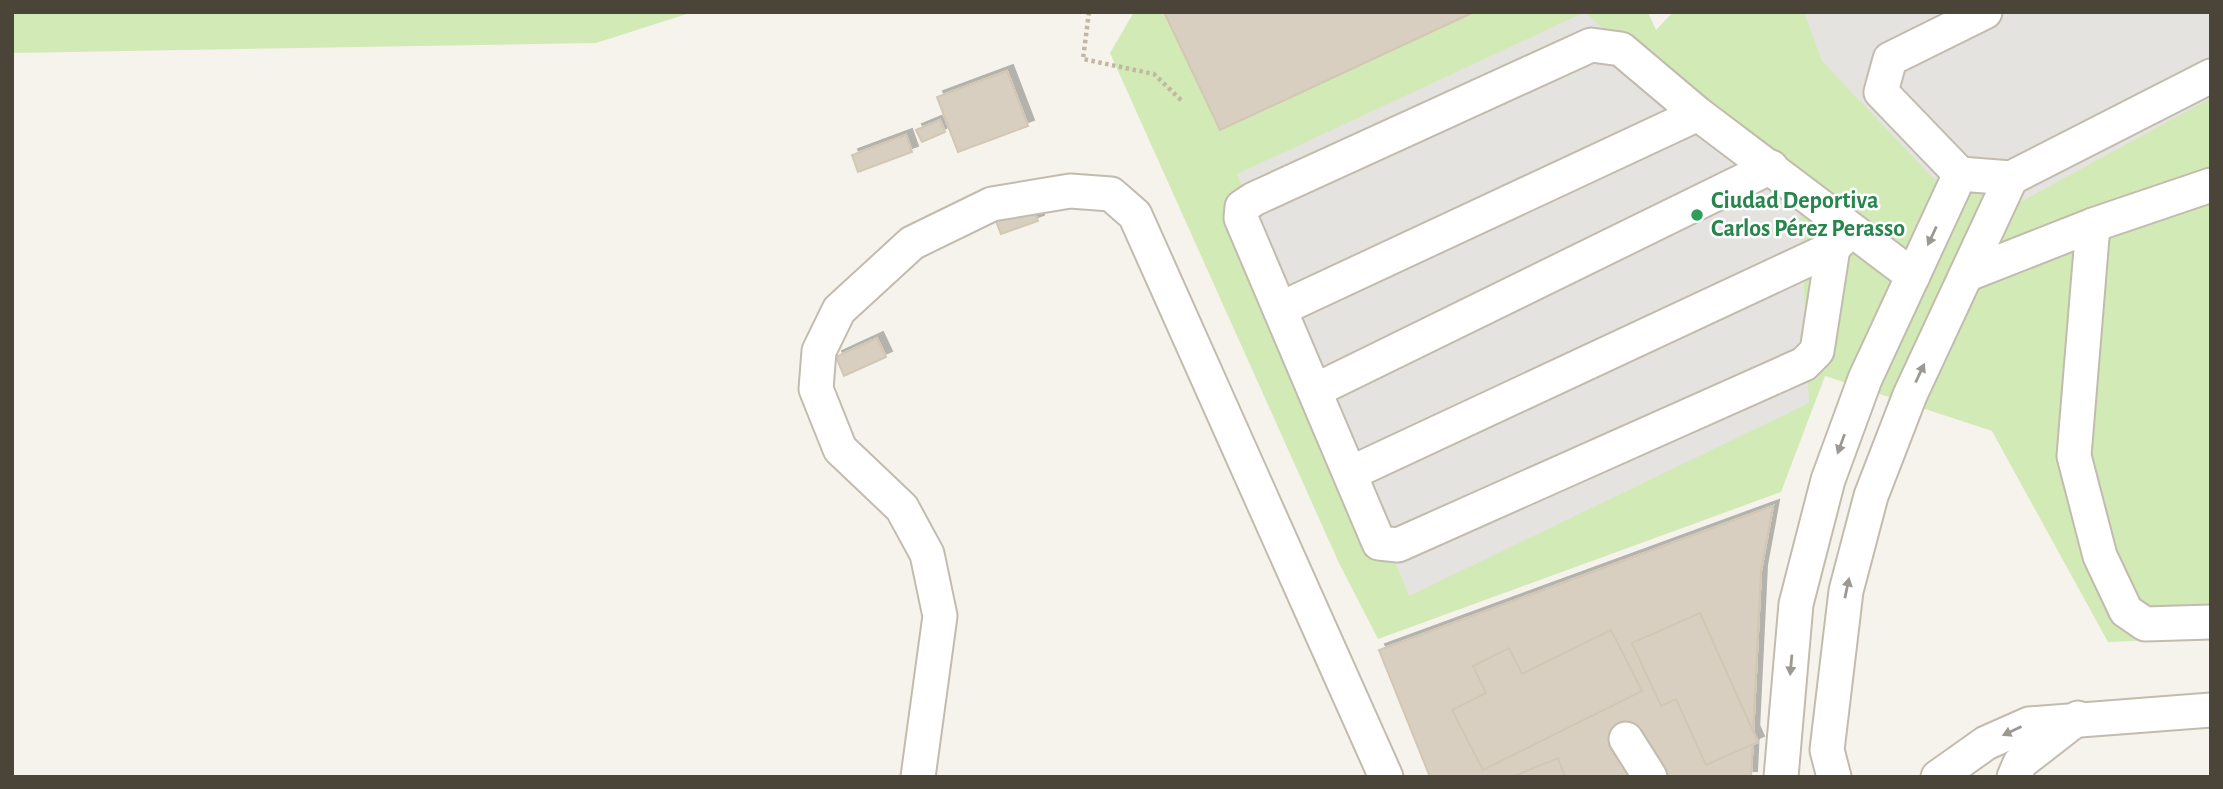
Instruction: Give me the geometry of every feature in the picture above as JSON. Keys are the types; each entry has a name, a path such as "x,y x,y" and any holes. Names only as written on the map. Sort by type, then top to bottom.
{"street":[{"path":"1985,12 1890,58 1881,92 1960,174 2011,178 2211,76"},
{"path":"1843,239 1817,351 1804,364 1398,545 1379,543 1241,218 1242,207 1254,199 1591,46 1620,49 1698,114 1771,167 1843,239 1913,276"},
{"path":"1280,309 1698,114"},
{"path":"1316,390 1771,167"},
{"path":"1781,777 1796,604 1825,493 1865,379 1960,174"},
{"path":"1834,777 1828,750 1846,591 1871,496 1910,395 2011,178"},
{"path":"1966,275 2093,225 2211,185"},
{"path":"918,777 940,616 927,554 902,508 840,449 816,389 819,351 839,310 912,243 992,204 1070,191 1111,194 1135,215 1386,777"},
{"path":"2093,225 2074,456 2100,556 2126,611 2145,624 2211,622"},
{"path":"1351,473 1843,239"},
{"path":"1938,777 1986,743 2029,724 2078,718 2211,710"},
{"path":"2014,777 2020,763 2078,718"},
{"path":"1626,739 1650,777"}],"path":[{"path":"1089,12 1083,59 1154,74 1183,102"}],"green space":[{"path":"12,12 693,12 596,43 12,53"},
{"name":"Ciudad Deportiva Carlos Pérez Perasso","path":"1134,12 1648,12 1656,30 1673,12 2211,12 2211,638 2108,642 1992,431 1825,376 1781,492 1378,639 1339,563 1110,53"}],"shaded area":[{"path":"1585,12 1800,206 1809,403 1409,596 1237,174"},
{"path":"1810,12 2211,12 2211,98 2015,205 1934,179 1822,61 1805,15"}],"building":[{"path":"1164,12 1474,12 1220,130"},
{"path":"1007,71 1028,126 958,152 937,97"},
{"path":"940,120 945,132 922,142 916,130"},
{"path":"906,135 912,152 858,172 852,155"},
{"path":"1033,208 1038,221 1001,234 996,221"},
{"path":"877,338 886,357 844,376 836,357"},
{"path":"1773,506 1761,571 1751,777 1430,777 1379,650"},
{"path":"1700,613 1758,742 1706,765 1676,699 1661,706 1632,643"},
{"path":"1611,630 1642,691 1483,770 1452,710 1486,693 1473,666 1509,648 1522,674"},
{"path":"1558,758 1565,777 1512,777"}],"place":[{"name":"Ciudad Deportiva Carlos Pérez Perasso","path":"1697,215"}]}
